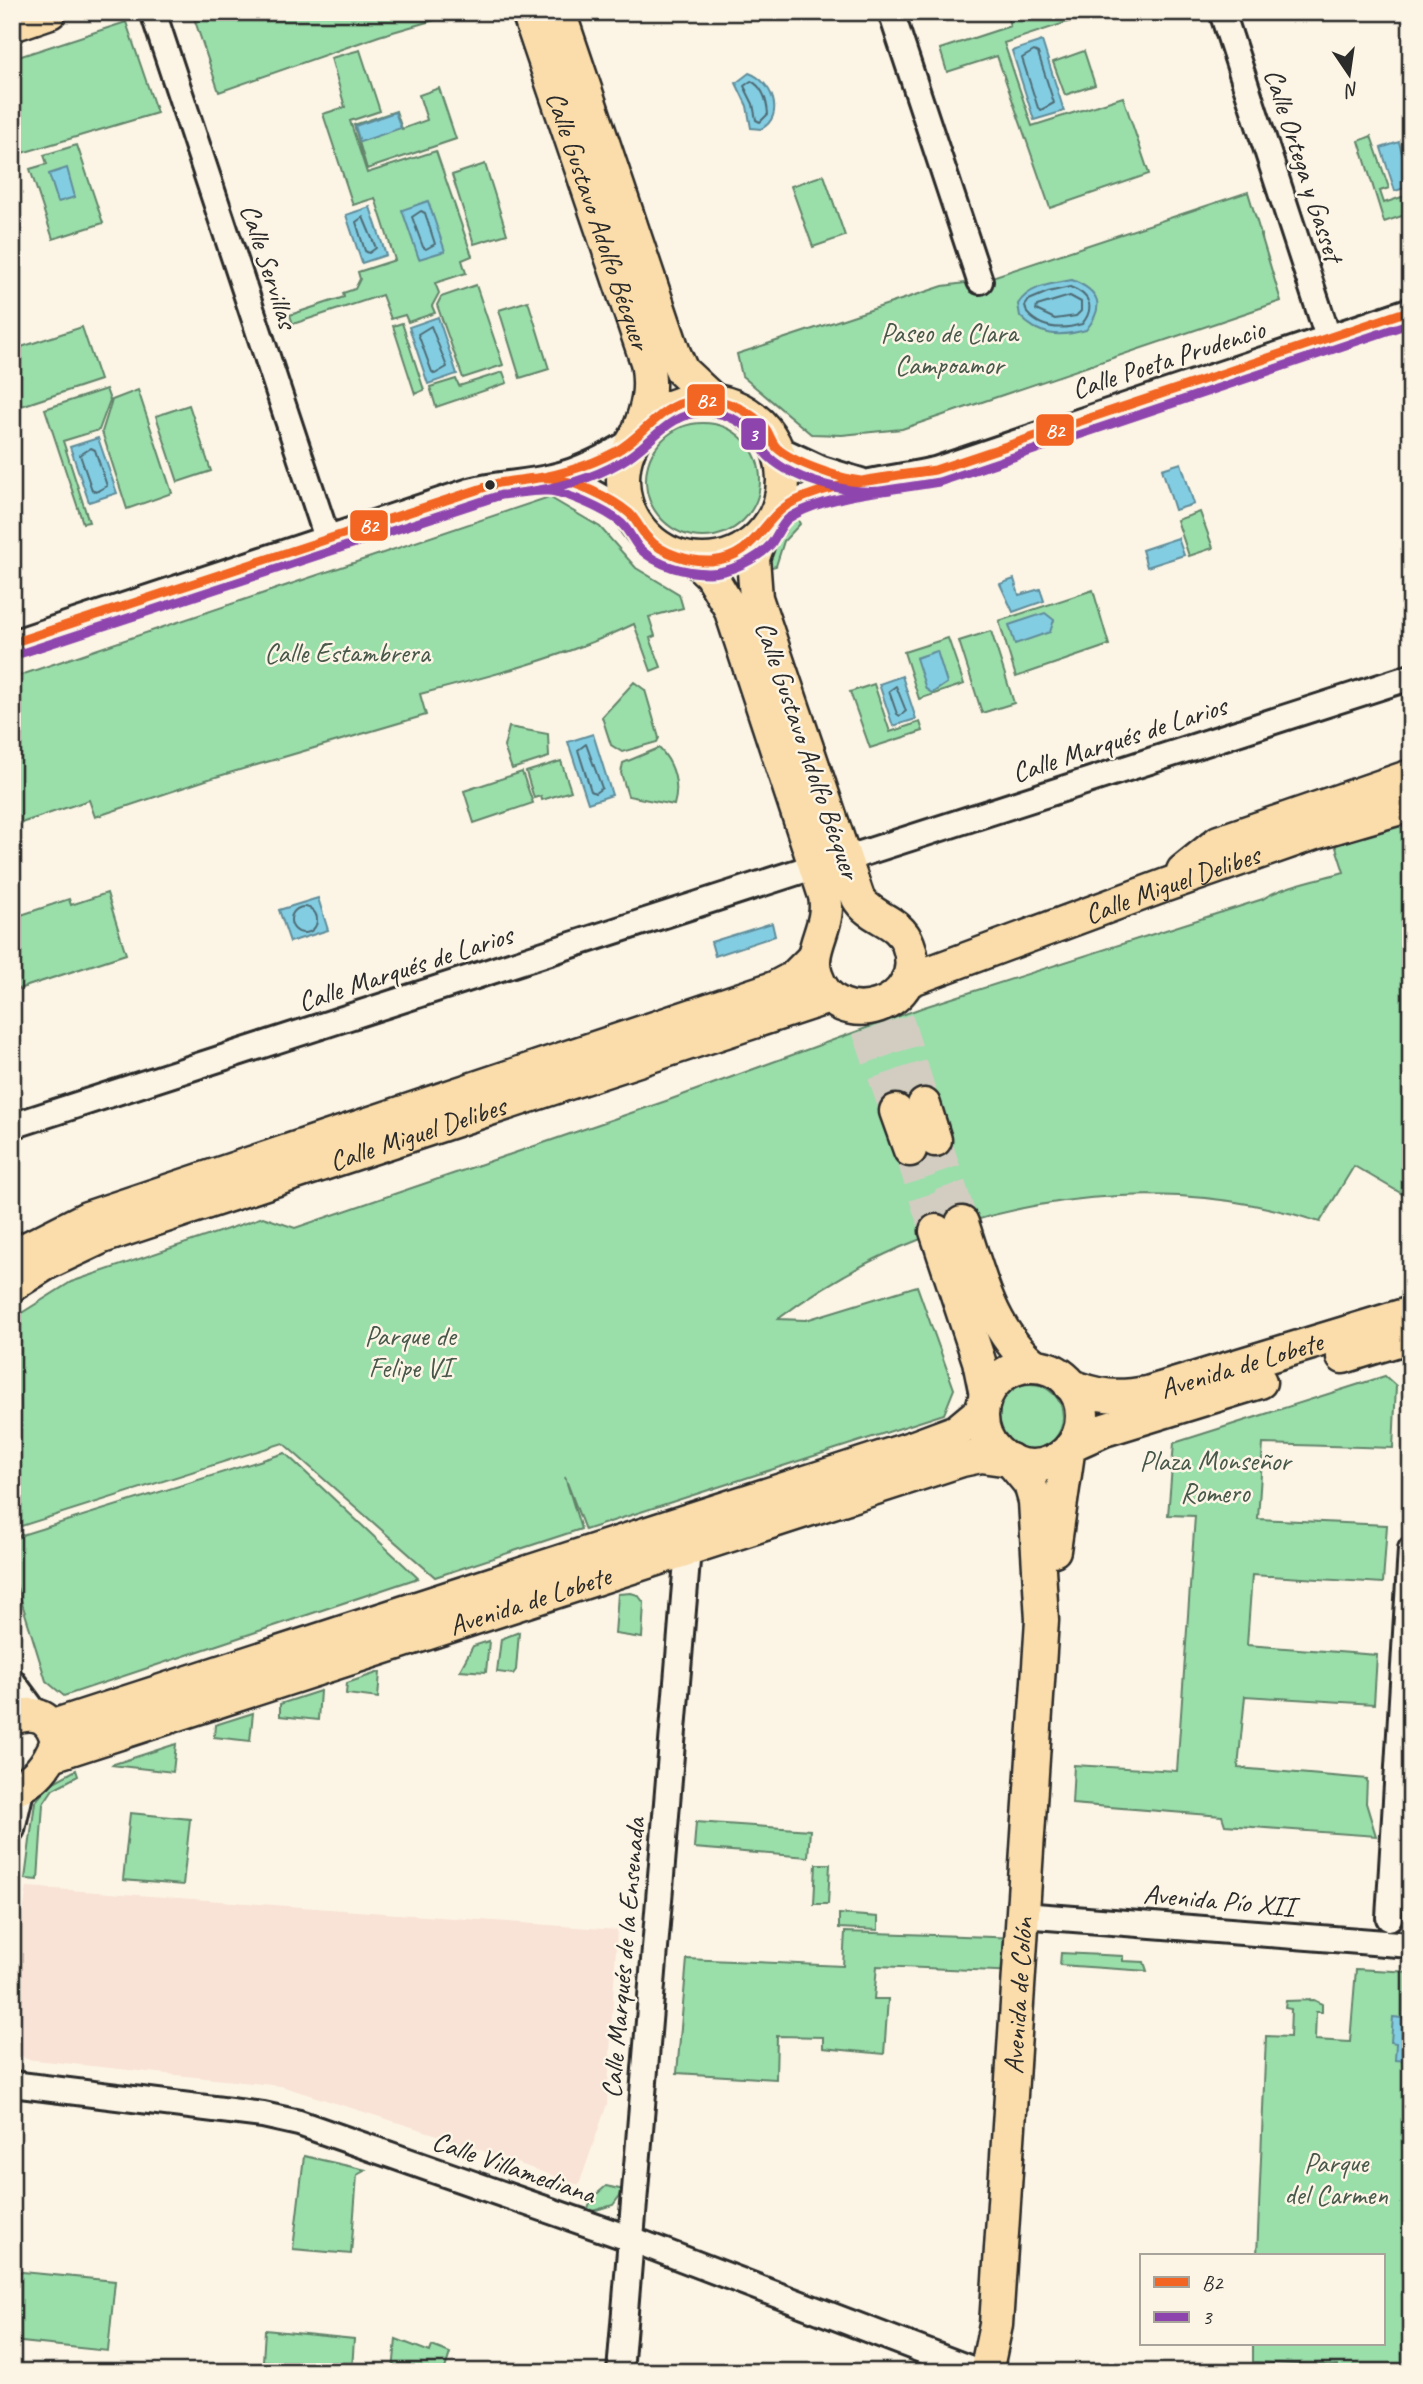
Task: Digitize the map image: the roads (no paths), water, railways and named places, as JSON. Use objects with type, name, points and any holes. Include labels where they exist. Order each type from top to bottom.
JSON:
[{"type":"main road","points":[[12,25],[50,12]]},
{"type":"main road","name":"Calle Gustavo Adolfo Bécquer","points":[[528,12],[647,362],[651,384],[648,406],[635,437]]},
{"type":"main road","name":"Calle Gustavo Adolfo Bécquer","points":[[559,12],[674,353],[682,371],[713,400]]},
{"type":"main road","points":[[713,400],[733,406],[751,416],[766,430],[777,448],[784,479],[770,523],[724,558],[695,560],[679,557],[649,540],[629,513],[623,477],[635,437],[653,417],[671,406],[713,400]]},
{"type":"main road","name":"Calle Gustavo Adolfo Bécquer","points":[[770,523],[753,558],[757,598],[830,862],[828,917],[817,947],[815,972],[834,1000]]},
{"type":"main road","name":"Calle Gustavo Adolfo Bécquer","points":[[695,560],[721,589],[730,608],[830,862],[858,898],[902,932],[908,942],[914,975]]},
{"type":"main road","name":"Calle Miguel Delibes","points":[[1166,885],[1219,842],[1411,776]]},
{"type":"main road","name":"Calle Miguel Delibes","points":[[914,975],[1315,833],[1411,805]]},
{"type":"main road","name":"Calle Gustavo Adolfo Bécquer","points":[[817,947],[837,920],[848,915],[878,916]]},
{"type":"main road","name":"Calle Miguel Delibes","points":[[12,1256],[87,1218],[774,988],[793,978],[817,947]]},
{"type":"main road","points":[[834,1000],[850,1008],[874,1009],[895,998],[914,975]]},
{"type":"main road","points":[[834,1000],[856,1014],[882,1024],[914,975]]},
{"type":"main road","name":"Calle Miguel Delibes","points":[[12,1284],[47,1263],[102,1237],[834,1000]]},
{"type":"main road","points":[[910,1108],[923,1145]]},
{"type":"main road","points":[[984,1403],[993,1383],[1007,1371],[1023,1365],[1034,1365],[1053,1370],[1070,1385],[1082,1414],[1071,1448],[1051,1463],[1033,1466],[1010,1460],[990,1443],[985,1434],[984,1403],[949,1227],[1010,1344],[1034,1365]]},
{"type":"main road","name":"Avenida de Lobete","points":[[1070,1385],[1092,1395],[1116,1398],[1147,1393],[1411,1313]]},
{"type":"main road","name":"Avenida de Lobete","points":[[1071,1448],[1104,1430],[1404,1344]]},
{"type":"main road","name":"Avenida de Lobete","points":[[39,1728],[914,1447],[957,1431],[984,1403]]},
{"type":"main road","name":"Avenida de Colón","points":[[1042,1620],[1053,1569],[1071,1448]]},
{"type":"main road","name":"Avenida de Lobete","points":[[39,1728],[688,1549],[962,1460],[981,1456],[1010,1460]]},
{"type":"main road","name":"Avenida de Colón","points":[[986,2372],[996,2325],[1042,1620],[1035,1501],[1030,1484],[1010,1460]]},
{"type":"main road","points":[[17,1787],[43,1769],[39,1728]]},
{"type":"street","name":"Calle Servillas","points":[[153,12],[327,538]]},
{"type":"street","points":[[891,12],[980,281]]},
{"type":"street","name":"Calle Ortega y Gasset","points":[[1222,12],[1328,337]]},
{"type":"street","name":"Calle Poeta Prudencio","points":[[770,523],[818,492],[862,481],[935,470],[1411,310]]},
{"type":"street","points":[[12,643],[498,483],[551,478],[593,464],[635,437]]},
{"type":"street","name":"Calle Poeta Prudencio","points":[[777,448],[822,469],[862,481]]},
{"type":"street","points":[[551,478],[590,491],[629,513]]},
{"type":"street","name":"Calle Marqués de Larios","points":[[12,1126],[1411,677]]},
{"type":"street","name":"Calle Marqués de la Ensenada","points":[[620,2372],[688,1549]]},
{"type":"street","points":[[1389,1918],[1411,1549]]},
{"type":"street","points":[[12,1681],[39,1728]]},
{"type":"street","points":[[12,1829],[17,1787]]},
{"type":"street","points":[[1405,1944],[1411,1810]]},
{"type":"street","name":"Avenida Pío XII","points":[[1022,1915],[1405,1944]]},
{"type":"street","name":"Calle Villamediana","points":[[12,2084],[263,2115],[299,2123],[631,2239],[979,2372]]},
{"type":"water","points":[[1042,41],[1064,111],[1034,120],[1012,51]]},
{"type":"water","points":[[749,73],[764,83],[773,99],[773,116],[761,129],[751,128],[747,106],[736,83]]},
{"type":"water","points":[[395,112],[401,128],[360,142],[355,126]]},
{"type":"water","points":[[1399,142],[1411,186],[1395,191],[1381,148]]},
{"type":"water","points":[[67,168],[75,197],[58,202],[49,174]]},
{"type":"water","points":[[428,201],[445,251],[419,259],[402,210]]},
{"type":"water","points":[[370,207],[386,255],[362,263],[346,215]]},
{"type":"water","points":[[1072,280],[1088,289],[1097,300],[1096,313],[1086,330],[1050,334],[1035,328],[1020,316],[1018,304],[1028,293]]},
{"type":"water","points":[[438,317],[457,374],[428,384],[409,327]]},
{"type":"water","points":[[98,438],[117,493],[89,502],[70,447]]},
{"type":"water","points":[[1181,463],[1194,504],[1175,510],[1162,469]]},
{"type":"water","points":[[1178,538],[1184,555],[1147,567],[1142,550]]},
{"type":"water","points":[[1014,579],[1019,595],[1040,589],[1044,601],[1013,612],[1000,584]]},
{"type":"water","points":[[1045,613],[1054,620],[1050,632],[1015,644],[1009,625]]},
{"type":"water","points":[[937,651],[947,683],[932,693],[926,689],[916,658]]},
{"type":"water","points":[[902,676],[916,719],[893,726],[879,684]]},
{"type":"water","points":[[593,734],[612,795],[588,803],[568,742]]},
{"type":"water","points":[[318,898],[328,930],[290,942],[279,910]]},
{"type":"water","points":[[772,923],[775,936],[715,956],[711,942]]},
{"type":"water","points":[[1393,2017],[1411,2019],[1411,2061],[1395,2060],[1396,2043],[1391,2042]]},
{"type":"tunnel","points":[[897,1019],[924,1105]]},
{"type":"tunnel","points":[[868,1029],[896,1111]]},
{"type":"tunnel","points":[[935,1140],[962,1223]]},
{"type":"tunnel","points":[[910,1150],[936,1231]]},
{"type":"park label","name":"Paseo de Clara Campoamor","points":[[949,348]]},
{"type":"park label","name":"Calle Estambrera","points":[[347,652]]},
{"type":"park label","name":"Parque de Felipe VI","points":[[410,1351]]},
{"type":"park label","name":"Plaza Monseñor Romero","points":[[1215,1476]]},
{"type":"park label","name":"Parque del Carmen","points":[[1336,2178]]}]
